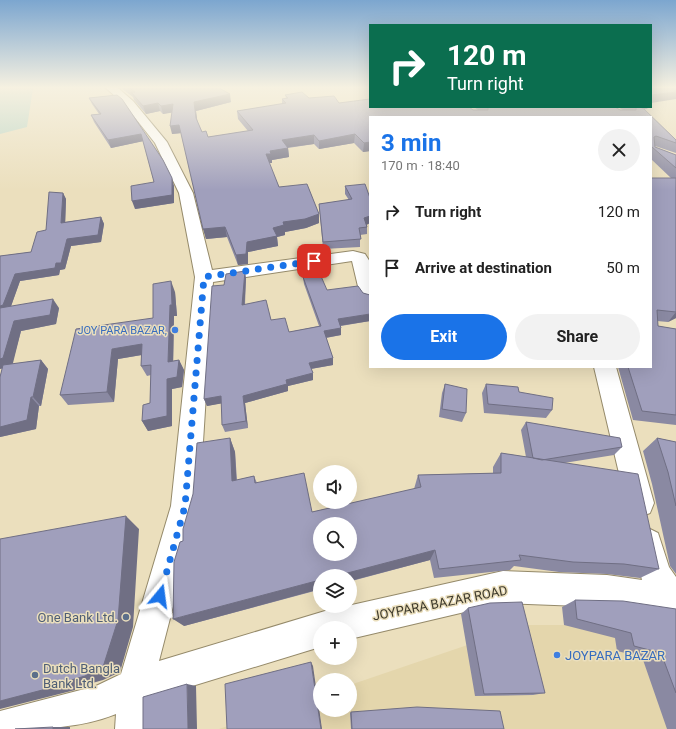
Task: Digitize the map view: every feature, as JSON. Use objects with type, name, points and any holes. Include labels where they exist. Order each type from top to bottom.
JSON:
[{"type":"street","points":[[134,729],[135,686],[185,506],[204,277],[186,193],[161,142],[144,122]]},
{"type":"street","points":[[204,277],[353,256],[359,258],[361,261],[369,291]]},
{"type":"street","points":[[605,368],[637,484],[655,574],[676,602]]},
{"type":"street","name":"JOYPARA BAZAR ROAD","points":[[356,621],[503,587],[607,591],[676,602]]},
{"type":"street","points":[[2,729],[100,703],[135,686],[313,632]]},
{"type":"shaded area","name":"JOYPARA BAZAR","points":[[526,625],[676,625],[676,729],[219,729],[313,697],[313,717],[357,717],[357,683]]},
{"type":"green space","points":[[0,122],[28,122],[27,127],[0,134]]},
{"type":"building","points":[[96,122],[137,122],[163,160],[172,178],[172,195],[132,201],[131,186],[154,182],[141,134],[108,140]]},
{"type":"building","points":[[171,122],[198,122],[202,132],[206,131],[208,137],[253,130],[246,122],[369,122],[369,142],[364,143],[355,134],[319,141],[314,135],[282,140],[288,148],[270,151],[271,154],[266,154],[279,187],[307,184],[319,214],[305,219],[283,222],[284,225],[273,228],[277,236],[247,242],[246,254],[236,255],[225,227],[203,229],[179,125],[170,126]]},
{"type":"building","points":[[652,122],[657,122],[676,140],[676,143],[656,136],[654,137],[655,147],[676,155],[676,168],[652,147]]},
{"type":"building","points":[[652,178],[676,178],[676,312],[657,310],[658,326],[676,329],[676,415],[642,411],[628,368],[652,368]]},
{"type":"building","points":[[365,184],[369,195],[369,216],[364,218],[367,227],[359,228],[361,239],[323,242],[319,204],[352,199],[345,186]]},
{"type":"building","points":[[49,192],[63,193],[61,223],[101,217],[98,235],[67,239],[61,263],[56,263],[55,268],[15,274],[3,305],[0,306],[0,256],[31,252],[37,232],[46,230]]},
{"type":"building","points":[[245,271],[242,305],[266,300],[271,320],[285,318],[289,332],[321,326],[303,277],[320,274],[327,290],[358,286],[363,293],[369,295],[369,314],[338,319],[341,328],[324,331],[333,358],[309,363],[313,373],[286,380],[287,384],[243,396],[246,421],[222,425],[221,396],[204,399],[212,286],[224,285],[226,274]]},
{"type":"building","points":[[171,281],[172,305],[170,305],[168,362],[179,360],[177,377],[167,379],[167,416],[142,421],[143,405],[150,403],[151,365],[141,366],[142,344],[112,349],[107,392],[60,395],[76,329],[153,318],[153,284]]},
{"type":"building","points":[[53,299],[50,315],[14,321],[3,358],[0,359],[0,308]]},
{"type":"building","points":[[41,360],[33,397],[31,397],[27,420],[0,427],[0,377],[3,365]]},
{"type":"building","points":[[445,384],[467,389],[466,413],[442,409]]},
{"type":"building","points":[[486,384],[518,387],[519,392],[553,398],[552,410],[488,404]]},
{"type":"building","points":[[526,422],[620,438],[622,447],[542,460],[533,458]]},
{"type":"building","points":[[230,438],[232,481],[254,476],[255,483],[304,473],[312,512],[325,509],[357,509],[357,502],[421,487],[418,475],[501,473],[501,453],[638,474],[659,569],[624,564],[573,562],[519,555],[521,560],[439,569],[435,550],[357,570],[357,569],[313,569],[313,582],[173,619],[174,562],[180,542],[183,541],[183,529],[193,494],[197,443]]},
{"type":"building","points":[[657,438],[676,442],[676,506],[668,472]]},
{"type":"building","points":[[126,516],[118,620],[103,667],[85,676],[54,685],[54,687],[0,701],[0,539]]},
{"type":"building","points":[[575,600],[623,601],[676,609],[676,693],[661,653],[634,646],[631,633],[577,619]]},
{"type":"building","points":[[522,602],[545,693],[484,694],[468,608],[490,603]]},
{"type":"building","points":[[311,662],[313,675],[313,717],[319,717],[321,729],[227,729],[225,684]]},
{"type":"building","points":[[187,684],[188,729],[143,729],[143,697]]},
{"type":"building","points":[[417,707],[500,711],[504,729],[352,729],[351,717],[357,717],[357,712]]},
{"type":"building","points":[[53,727],[53,729],[15,729]]},
{"type":"place","name":"JOY PARA BAZAR,","points":[[175,330]]},
{"type":"place","name":"One Bank Ltd.","points":[[126,617]]},
{"type":"place","name":"JOYPARA BAZAR","points":[[557,655]]},
{"type":"place","name":"Dutch Bangla Bank Ltd.","points":[[35,675]]},
{"type":"route","points":[[160,596],[185,506],[204,277],[314,261]]}]
